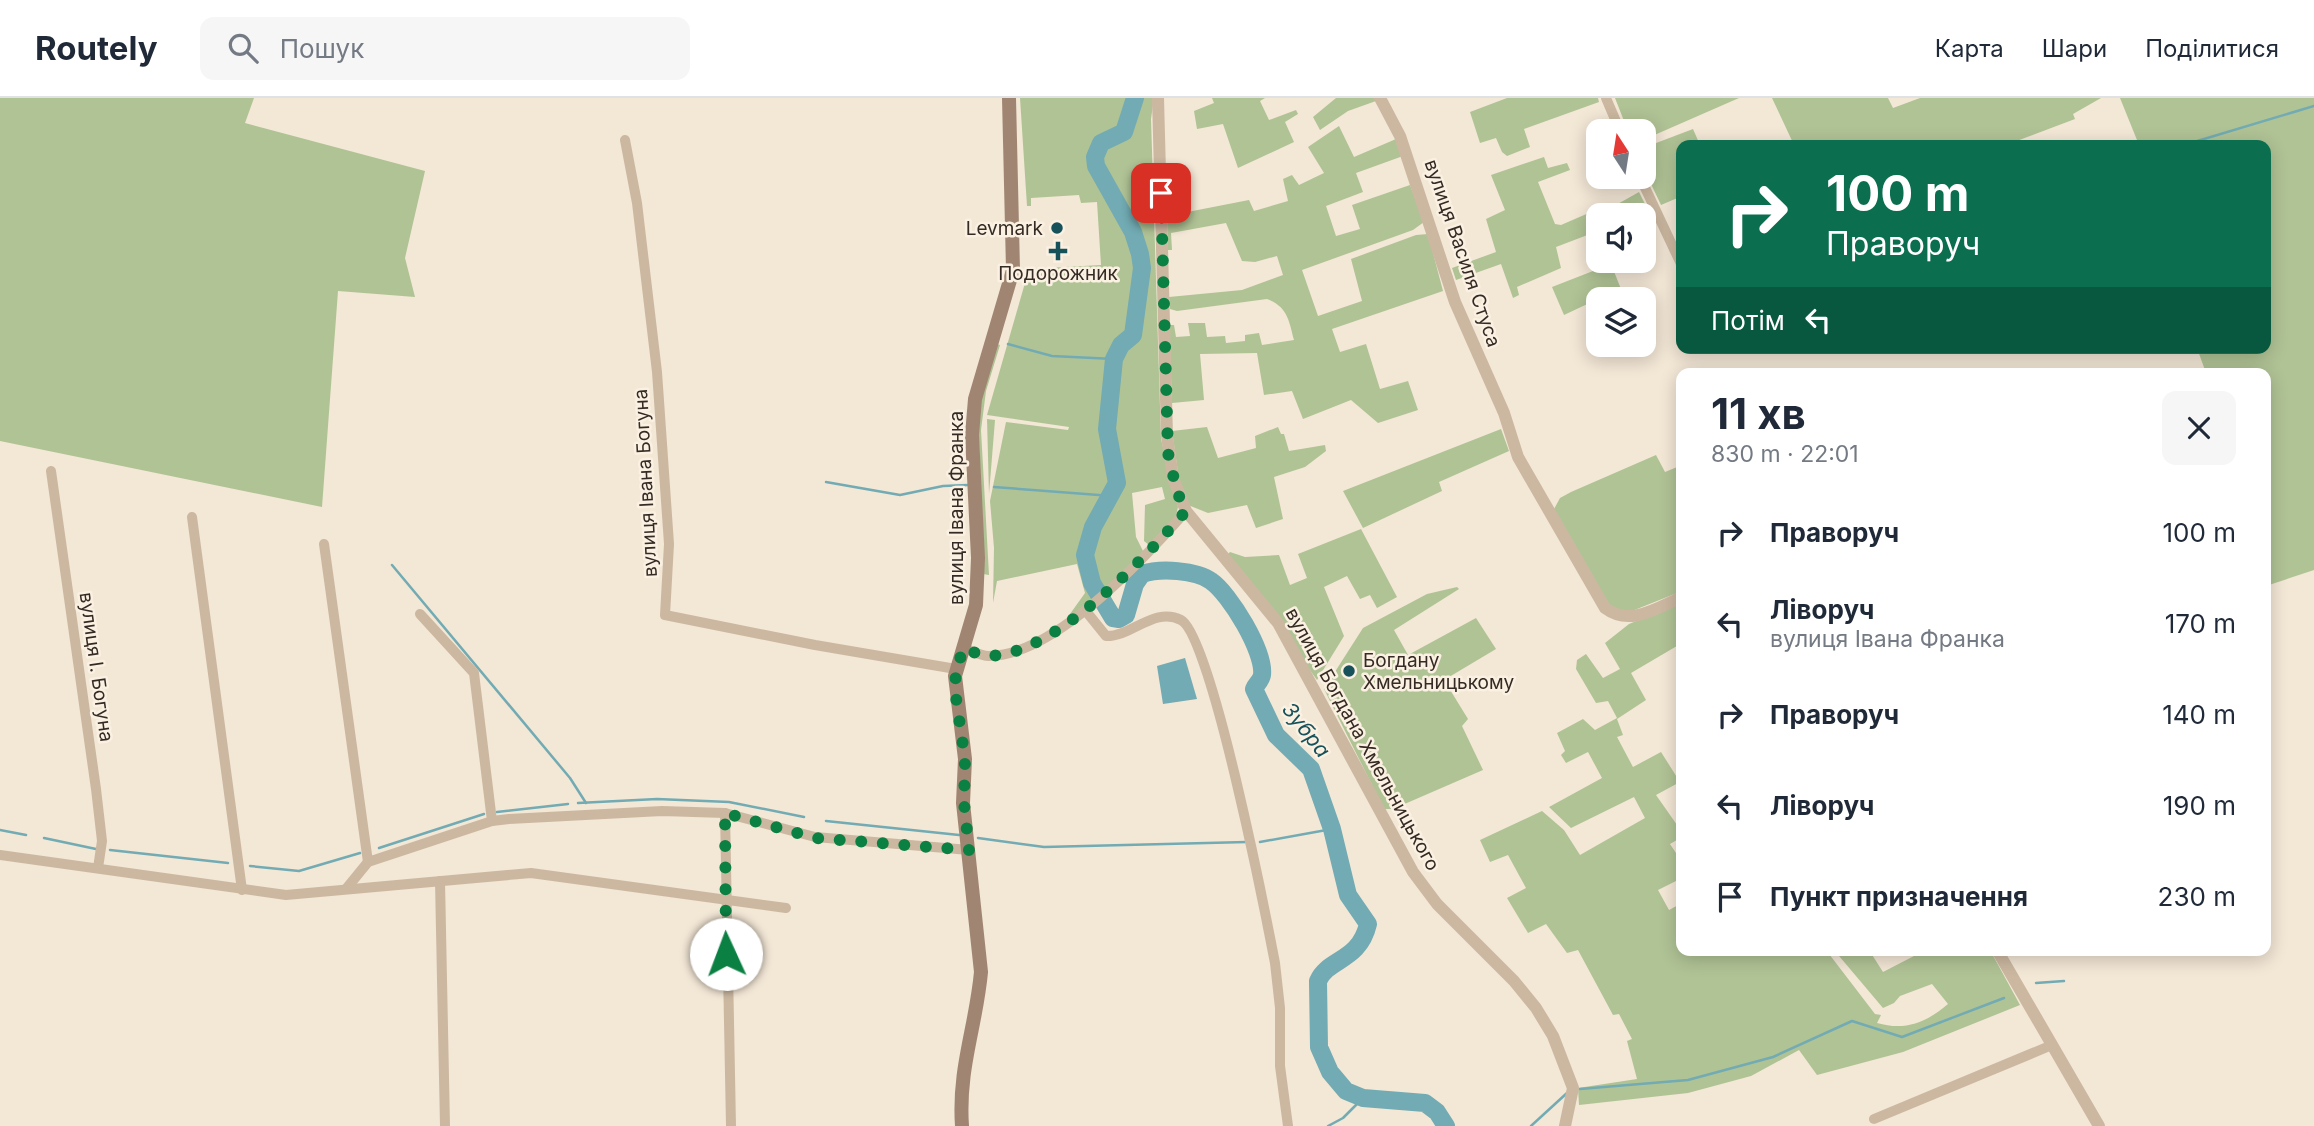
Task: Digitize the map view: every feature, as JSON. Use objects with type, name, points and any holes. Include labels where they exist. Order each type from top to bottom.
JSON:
[{"type":"main road","name":"вулиця Івана Франка","points":[[962,1126],[961,1072],[979,997],[981,972],[964,803],[965,759],[955,691],[956,669],[975,615],[978,578],[972,435],[974,407],[980,375],[1013,270],[1009,98]]},
{"type":"street","name":"вулиця Богдана Хмельницького","points":[[1158,98],[1168,453],[1177,492],[1186,511],[1278,623],[1413,872],[1437,904],[1483,948],[1536,1008],[1553,1036],[1573,1088],[1565,1126]]},
{"type":"street","name":"вулиця Василя Стуса","points":[[1380,98],[1408,156],[1455,302],[1504,413],[1518,457],[1605,608],[1615,616],[1637,616],[1676,600]]},
{"type":"street","points":[[1606,98],[1615,119]]},
{"type":"street","name":"вулиця Івана Богуна","points":[[625,140],[637,203],[657,372],[668,544],[665,615],[815,645],[956,669]]},
{"type":"street","points":[[1646,189],[1676,253]]},
{"type":"street","name":"вулиця І. Богуна","points":[[51,471],[99,815],[102,853],[98,868]]},
{"type":"street","points":[[964,648],[987,657],[1020,652],[1109,592],[1149,554],[1186,511]]},
{"type":"street","points":[[192,517],[242,890]]},
{"type":"street","points":[[324,544],[368,862]]},
{"type":"street","points":[[1090,607],[1106,636],[1121,635],[1163,617],[1173,617],[1188,624],[1214,693],[1249,838],[1275,963],[1280,1008],[1280,1066],[1288,1126]]},
{"type":"street","points":[[420,614],[474,673],[492,821]]},
{"type":"street","points":[[346,889],[368,862],[492,821],[663,811],[725,813],[815,838],[969,850]]},
{"type":"street","points":[[725,813],[724,902],[731,1126]]},
{"type":"street","points":[[0,855],[286,895],[531,873],[724,902],[786,908]]},
{"type":"street","points":[[440,881],[445,1126]]},
{"type":"street","points":[[2000,956],[2099,1126]]},
{"type":"street","points":[[1874,1119],[2052,1045]]},
{"type":"green space","points":[[0,98],[254,98],[245,123],[425,171],[405,258],[415,297],[338,291],[322,507],[0,441]]},
{"type":"green space","points":[[1020,98],[1154,98],[1151,119],[1161,439],[1178,507],[1176,516],[1149,545],[1144,541],[1145,505],[1165,499],[1162,487],[1132,493],[1136,537],[1144,553],[1075,615],[1070,614],[1085,593],[1077,564],[997,581],[993,603],[994,548],[990,501],[1006,422],[1068,430],[1069,427],[987,415],[1029,269],[1101,265],[1097,202],[1081,203],[1079,195],[1031,198],[1031,206],[1027,206]]},
{"type":"green space","points":[[1212,98],[1265,98],[1260,101],[1269,120],[1296,110],[1298,114],[1285,122],[1294,142],[1238,168],[1223,124],[1197,129],[1194,111],[1214,103]]},
{"type":"green space","points":[[1336,98],[1374,98],[1376,101],[1348,111],[1320,130],[1313,117]]},
{"type":"green space","points":[[1507,98],[1598,98],[1599,102],[1524,129],[1530,147],[1507,156],[1502,152],[1496,138],[1480,143],[1470,112]]},
{"type":"green space","points":[[1615,98],[1739,98],[1656,134],[1656,119],[1623,119]]},
{"type":"green space","points":[[1772,98],[1888,98],[1893,108],[1920,98],[2101,98],[2073,114],[2075,119],[2019,140],[1792,140]]},
{"type":"green space","points":[[2120,98],[2314,98],[2314,570],[2271,584],[2271,368],[2204,368],[2199,354],[2271,354],[2271,140],[2137,140]]},
{"type":"green space","points":[[1339,126],[1354,157],[1396,139],[1403,156],[1356,173],[1363,192],[1326,206],[1336,236],[1360,229],[1352,205],[1410,185],[1424,222],[1413,230],[1302,270],[1318,316],[1362,301],[1351,259],[1416,235],[1428,234],[1443,291],[1332,329],[1340,352],[1366,344],[1380,389],[1408,381],[1418,410],[1378,423],[1351,400],[1303,419],[1292,391],[1264,395],[1257,353],[1200,354],[1204,400],[1172,403],[1169,325],[1174,325],[1176,337],[1190,336],[1188,323],[1205,323],[1207,337],[1225,336],[1226,343],[1245,341],[1245,335],[1259,333],[1262,345],[1294,340],[1283,310],[1267,299],[1177,311],[1170,309],[1169,297],[1242,290],[1283,275],[1277,256],[1255,262],[1242,261],[1226,223],[1171,233],[1172,250],[1168,250],[1167,216],[1249,200],[1254,211],[1288,201],[1283,179],[1292,175],[1299,185],[1324,173],[1308,147]]},
{"type":"green space","points":[[1693,129],[1698,140],[1676,140],[1676,199],[1661,205],[1653,189],[1656,189],[1656,143]]},
{"type":"green space","points":[[1544,157],[1548,168],[1567,163],[1570,170],[1538,182],[1555,224],[1561,225],[1586,214],[1586,236],[1556,247],[1561,268],[1517,287],[1519,295],[1513,298],[1501,264],[1456,280],[1452,268],[1496,252],[1486,219],[1505,210],[1491,175]]},
{"type":"green space","points":[[1639,192],[1644,203],[1619,203]]},
{"type":"green space","points":[[1588,273],[1615,273],[1620,287],[1586,287],[1586,305],[1564,315],[1552,287]]},
{"type":"green space","points":[[993,343],[1000,345],[986,391],[981,430],[989,575],[983,574],[978,409]]},
{"type":"green space","points":[[987,419],[995,420],[989,494]]},
{"type":"green space","points":[[1207,427],[1218,458],[1256,448],[1255,436],[1278,427],[1281,434],[1284,434],[1289,451],[1325,445],[1326,451],[1305,467],[1274,477],[1283,519],[1256,528],[1247,505],[1208,513],[1188,505],[1180,486],[1172,431]]},
{"type":"green space","points":[[1501,429],[1509,451],[1439,482],[1442,491],[1363,528],[1343,491]]},
{"type":"green space","points":[[1656,455],[1665,472],[1676,467],[1676,593],[1627,613],[1609,605],[1553,511],[1560,498]]},
{"type":"green space","points":[[1361,529],[1397,597],[1377,608],[1370,595],[1360,599],[1347,576],[1324,587],[1344,636],[1317,680],[1227,555],[1230,552],[1245,557],[1279,555],[1290,585],[1307,578],[1298,554]]},
{"type":"green space","points":[[1457,587],[1459,589],[1394,630],[1408,655],[1476,618],[1496,649],[1444,680],[1468,719],[1462,726],[1483,770],[1393,809],[1384,809],[1324,689],[1363,628],[1427,594]]},
{"type":"green space","points":[[1676,605],[1676,647],[1631,673],[1646,700],[1617,719],[1623,735],[1617,737],[1633,767],[1661,752],[1676,776],[1676,784],[1656,795],[1676,823],[1676,840],[1670,844],[1676,853],[1676,881],[1658,890],[1669,910],[1676,906],[1676,956],[1831,956],[1875,1014],[1881,1015],[1877,1023],[1906,1026],[1932,1016],[1948,1004],[1932,984],[1900,996],[1894,1003],[1883,1008],[1839,956],[1873,956],[1883,972],[1914,956],[1993,956],[2020,1005],[1903,1052],[1817,1075],[1799,1050],[1751,1076],[1688,1093],[1579,1105],[1578,1088],[1637,1079],[1627,1041],[1632,1039],[1619,1014],[1613,1015],[1578,950],[1567,953],[1546,924],[1528,933],[1507,898],[1526,888],[1508,855],[1490,862],[1480,840],[1542,811],[1564,830],[1580,855],[1645,818],[1634,797],[1571,828],[1549,807],[1602,778],[1588,752],[1566,763],[1561,755],[1565,751],[1557,733],[1583,719],[1595,730],[1617,718],[1608,701],[1596,703],[1576,669],[1577,660],[1586,654],[1603,678],[1620,669],[1605,643],[1629,624]]},
{"type":"water","points":[[1185,658],[1197,699],[1163,704],[1157,666]]},
{"type":"waterway","name":"Зубра","points":[[1135,98],[1124,132],[1101,143],[1095,157],[1096,166],[1133,232],[1142,268],[1133,335],[1121,345],[1114,359],[1107,429],[1117,483],[1093,527],[1085,555],[1092,583],[1113,618],[1119,619],[1126,615],[1135,584],[1142,574],[1158,571],[1187,572],[1204,577],[1219,588],[1236,610],[1258,652],[1261,665],[1262,675],[1254,689],[1276,735],[1311,769],[1332,829],[1348,895],[1368,924],[1358,946],[1329,968],[1318,981],[1319,1047],[1330,1072],[1346,1091],[1363,1098],[1425,1103],[1437,1112],[1446,1126]]},
{"type":"waterway","points":[[2201,140],[2314,106]]},
{"type":"waterway","points":[[1008,344],[1052,356],[1114,359]]},
{"type":"waterway","points":[[826,482],[900,495],[943,486],[968,485]]},
{"type":"waterway","points":[[994,487],[1112,496]]},
{"type":"waterway","points":[[392,565],[570,778],[586,803]]},
{"type":"waterway","points":[[578,803],[657,799],[729,802],[804,817]]},
{"type":"waterway","points":[[497,812],[568,804]]},
{"type":"waterway","points":[[379,848],[484,814]]},
{"type":"waterway","points":[[826,821],[959,835]]},
{"type":"waterway","points":[[1260,842],[1332,829]]},
{"type":"waterway","points":[[0,830],[26,835]]},
{"type":"waterway","points":[[44,838],[96,849]]},
{"type":"waterway","points":[[978,838],[1044,847],[1247,842]]},
{"type":"waterway","points":[[110,850],[228,863]]},
{"type":"waterway","points":[[250,866],[299,871],[360,853]]},
{"type":"waterway","points":[[2036,983],[2064,981]]},
{"type":"waterway","points":[[1580,1089],[1688,1080],[1773,1057],[1852,1021],[1902,1037],[2004,998]]},
{"type":"waterway","points":[[1531,1126],[1567,1093]]},
{"type":"waterway","points":[[1328,1126],[1343,1118],[1363,1098]]},
{"type":"place","name":"Levmark","points":[[1057,228]]},
{"type":"place","name":"Подорожник","points":[[1058,251]]},
{"type":"place","name":"Богдану Хмельницькому","points":[[1349,671]]},
{"type":"route","points":[[726,954],[725,813],[744,821],[815,838],[969,850],[964,803],[965,759],[955,691],[956,669],[964,648],[987,657],[1020,652],[1109,592],[1149,554],[1186,511],[1177,492],[1168,453],[1161,193]]}]
